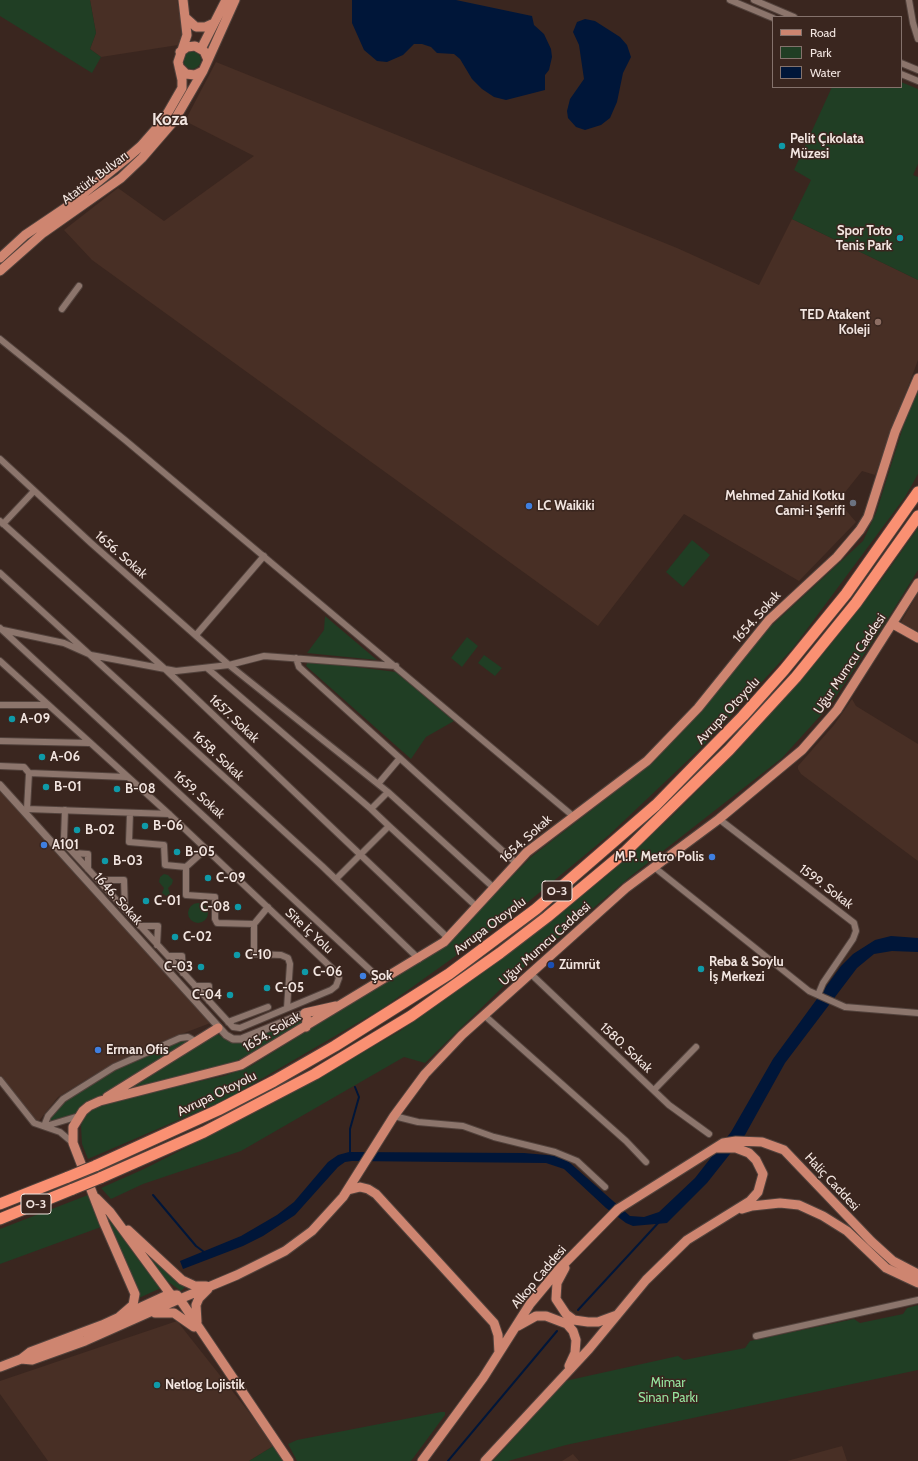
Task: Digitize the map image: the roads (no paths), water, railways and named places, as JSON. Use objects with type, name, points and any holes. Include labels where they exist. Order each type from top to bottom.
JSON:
[{"type":"highway","name":"Avrupa Otoyolu","points":[[0,1204],[95,1166],[218,1110],[274,1081],[342,1042],[449,974],[541,904],[656,805],[743,716],[784,670],[846,594],[918,492]]},
{"type":"highway","name":"Avrupa Otoyolu","points":[[0,1219],[100,1178],[204,1132],[321,1070],[417,1011],[500,953],[547,917],[626,851],[734,745],[796,677],[856,603],[918,516]]},
{"type":"main road","points":[[183,0],[191,38],[206,54],[208,60]]},
{"type":"main road","points":[[200,48],[226,0]]},
{"type":"main road","name":"Atatürk Bulvarı","points":[[0,272],[27,246],[121,178],[168,130],[203,71],[235,0]]},
{"type":"main road","points":[[186,18],[196,27],[204,27],[214,23]]},
{"type":"main road","name":"Atatürk Bulvarı","points":[[0,258],[21,239],[68,206],[141,146],[168,113],[182,88],[178,57],[187,34],[186,18]]},
{"type":"main road","points":[[180,52],[187,47],[200,48]]},
{"type":"main road","points":[[178,66],[182,72],[190,75],[199,74],[203,71]]},
{"type":"main road","points":[[114,169],[121,178]]},
{"type":"main road","points":[[21,239],[27,246]]},
{"type":"main road","name":"1654. Sokak","points":[[79,1116],[89,1106],[100,1101],[235,1067],[306,1027],[381,980],[419,959],[448,938],[516,863],[573,816],[647,761],[698,708],[769,620],[837,557],[860,530],[868,517],[895,432],[917,382]]},
{"type":"main road","name":"Uğur Mumcu Caddesi","points":[[175,1298],[210,1287],[256,1266],[298,1242],[328,1215],[348,1190],[394,1116],[425,1074],[462,1035],[626,888],[719,819],[802,750],[837,710],[918,584]]},
{"type":"main road","points":[[893,624],[918,638]]},
{"type":"main road","points":[[306,1027],[307,1022],[305,1013],[341,1005]]},
{"type":"main road","points":[[100,1101],[218,1028]]},
{"type":"main road","points":[[79,1116],[73,1129],[73,1143],[92,1193],[135,1294],[133,1305],[118,1318]]},
{"type":"main road","name":"Haliç Caddesi","points":[[715,1148],[723,1143],[745,1141],[762,1142],[784,1150],[876,1246],[893,1261],[918,1274]]},
{"type":"main road","points":[[485,1461],[564,1376],[646,1280],[687,1240],[750,1201],[758,1192],[763,1174],[761,1168],[749,1153],[736,1148],[715,1148]]},
{"type":"main road","name":"Alkop Caddesi","points":[[422,1461],[483,1378],[530,1304],[568,1259],[618,1209],[715,1148]]},
{"type":"main road","points":[[348,1190],[360,1187],[368,1189],[376,1194],[494,1323],[498,1335],[499,1353]]},
{"type":"main road","points":[[92,1193],[182,1280],[195,1286],[210,1287]]},
{"type":"main road","name":"Haliç Caddesi","points":[[731,1213],[752,1206],[780,1203],[799,1205],[823,1216],[847,1231],[886,1268],[918,1283]]},
{"type":"main road","points":[[110,1212],[197,1328],[290,1461]]},
{"type":"main road","points":[[568,1259],[557,1284],[556,1299],[560,1307],[574,1320],[588,1322],[598,1322],[617,1315]]},
{"type":"main road","points":[[197,1328],[197,1302],[210,1287]]},
{"type":"main road","points":[[0,1367],[21,1359],[30,1352],[175,1298]]},
{"type":"main road","points":[[21,1359],[32,1360],[72,1346],[142,1316],[175,1298]]},
{"type":"main road","points":[[142,1316],[161,1312],[172,1312],[197,1328]]},
{"type":"main road","points":[[514,1329],[526,1320],[536,1316],[546,1316],[567,1324],[573,1331],[576,1340],[575,1353],[564,1376]]},
{"type":"street","points":[[730,0],[772,18]]},
{"type":"street","points":[[754,0],[792,16]]},
{"type":"street","points":[[909,0],[913,23],[918,39]]},
{"type":"street","points":[[902,63],[918,70]]},
{"type":"street","points":[[902,74],[918,81]]},
{"type":"street","points":[[62,309],[79,286]]},
{"type":"street","points":[[0,339],[264,556],[573,816]]},
{"type":"street","name":"1656. Sokak","points":[[0,459],[229,664],[388,792],[494,888]]},
{"type":"street","points":[[2,523],[34,491]]},
{"type":"street","name":"1657. Sokak","points":[[2,523],[165,669],[448,938]]},
{"type":"street","points":[[196,635],[264,556]]},
{"type":"street","name":"1658. Sokak","points":[[0,573],[336,879],[419,959]]},
{"type":"street","points":[[1,629],[64,643],[91,655],[181,671],[207,668],[264,656],[396,666]]},
{"type":"street","name":"1659. Sokak","points":[[1,629],[381,980]]},
{"type":"street","points":[[296,658],[299,667],[516,863]]},
{"type":"street","name":"Site İç Yolu","points":[[0,661],[126,777],[169,814],[338,973],[339,980],[335,988],[238,1028],[233,1027],[228,1022]]},
{"type":"street","points":[[207,668],[371,810],[477,907]]},
{"type":"street","points":[[1,705],[48,705]]},
{"type":"street","points":[[0,742],[89,743]]},
{"type":"street","points":[[378,784],[400,758]]},
{"type":"street","points":[[0,766],[24,767],[29,773],[25,811],[65,810],[169,814]]},
{"type":"street","points":[[29,773],[126,777]]},
{"type":"street","name":"1646. Sokak","points":[[0,785],[25,811],[218,1028],[229,1037],[238,1040],[305,1013]]},
{"type":"street","points":[[371,810],[388,792]]},
{"type":"street","points":[[65,810],[65,842],[228,1022],[268,1007]]},
{"type":"street","points":[[130,813],[130,842],[163,844],[165,865],[186,867],[206,849]]},
{"type":"street","name":"1599. Sokak","points":[[719,819],[854,923],[856,930],[853,938],[830,971],[818,995]]},
{"type":"street","points":[[336,879],[389,826]]},
{"type":"street","points":[[74,853],[88,854],[88,868]]},
{"type":"street","points":[[186,867],[186,895],[215,897],[216,922],[254,924],[254,954],[283,955],[289,960],[287,1008]]},
{"type":"street","points":[[654,867],[804,988],[845,1007],[918,1013]]},
{"type":"street","points":[[99,880],[124,880],[125,909]]},
{"type":"street","name":"Site İç Yolu","points":[[254,924],[268,907]]},
{"type":"street","points":[[140,926],[158,926],[157,945]]},
{"type":"street","points":[[168,956],[182,956],[183,972]]},
{"type":"street","name":"1580. Sokak","points":[[531,974],[669,1105],[709,1134]]},
{"type":"street","points":[[194,986],[209,986],[209,1001]]},
{"type":"street","points":[[310,999],[314,1010]]},
{"type":"street","points":[[301,1003],[305,1013]]},
{"type":"street","points":[[484,1016],[626,1141],[646,1162]]},
{"type":"street","points":[[44,1126],[48,1116],[63,1099],[114,1068],[180,1038],[188,1037],[197,1042]]},
{"type":"street","points":[[654,1090],[696,1047]]},
{"type":"street","points":[[0,1080],[34,1123],[60,1132],[73,1143]]},
{"type":"street","points":[[44,1126],[79,1116]]},
{"type":"street","points":[[394,1116],[418,1122],[463,1126],[494,1137],[555,1152],[577,1161],[605,1187]]},
{"type":"street","points":[[756,1336],[918,1300]]},
{"type":"water","points":[[352,0],[456,0],[532,16],[534,25],[544,34],[551,49],[552,57],[549,70],[545,75],[545,90],[506,100],[494,97],[482,89],[472,79],[460,59],[454,54],[437,53],[431,47],[422,44],[414,44],[403,55],[387,62],[377,61],[364,50],[352,23]]},
{"type":"water","points":[[585,19],[595,21],[620,37],[627,45],[631,57],[623,73],[617,102],[610,118],[601,125],[585,130],[576,127],[568,118],[567,111],[570,99],[584,79],[579,45],[573,32],[577,22]]},
{"type":"water","points":[[891,936],[918,938],[918,952],[892,951],[874,954],[857,968],[785,1063],[745,1135],[707,1183],[667,1223],[633,1226],[626,1223],[606,1208],[564,1169],[546,1163],[352,1161],[345,1162],[338,1167],[295,1215],[263,1236],[243,1246],[183,1269],[180,1261],[241,1236],[277,1215],[294,1202],[328,1162],[338,1155],[349,1152],[524,1153],[558,1156],[569,1162],[630,1216],[644,1217],[659,1212],[695,1178],[731,1132],[773,1059],[841,966],[853,954],[875,940]]},
{"type":"waterway","points":[[350,1154],[350,1129],[359,1097],[355,1087]]},
{"type":"waterway","points":[[153,1195],[196,1246],[204,1252]]},
{"type":"waterway","points":[[578,1310],[660,1221]]},
{"type":"waterway","points":[[448,1461],[557,1331]]},
{"type":"place","name":"Pelit Çıkolata Müzesi","points":[[782,146]]},
{"type":"place","name":"Spor Toto Tenis Park","points":[[900,238]]},
{"type":"place","name":"TED Atakent Koleji","points":[[878,322]]},
{"type":"place","name":"Mehmed Zahid Kotku Cami-i Şerifi","points":[[853,503]]},
{"type":"place","name":"LC Waikiki","points":[[529,506]]},
{"type":"place","name":"A-09","points":[[12,719]]},
{"type":"place","name":"A-06","points":[[42,757]]},
{"type":"place","name":"B-01","points":[[46,787]]},
{"type":"place","name":"B-08","points":[[117,789]]},
{"type":"place","name":"B-06","points":[[145,826]]},
{"type":"place","name":"B-02","points":[[77,830]]},
{"type":"place","name":"A101","points":[[44,845]]},
{"type":"place","name":"B-05","points":[[177,852]]},
{"type":"place","name":"M.P. Metro Polis","points":[[712,857]]},
{"type":"place","name":"B-03","points":[[105,861]]},
{"type":"place","name":"C-09","points":[[208,878]]},
{"type":"place","name":"C-01","points":[[146,901]]},
{"type":"place","name":"C-08","points":[[238,907]]},
{"type":"place","name":"C-02","points":[[175,937]]},
{"type":"place","name":"C-10","points":[[237,955]]},
{"type":"place","name":"Zümrüt","points":[[551,965]]},
{"type":"place","name":"C-03","points":[[201,967]]},
{"type":"place","name":"Reba & Soylu İş Merkezi","points":[[701,969]]},
{"type":"place","name":"C-06","points":[[305,972]]},
{"type":"place","name":"Şok","points":[[363,976]]},
{"type":"place","name":"C-05","points":[[267,988]]},
{"type":"place","name":"C-04","points":[[230,995]]},
{"type":"place","name":"Erman Ofis","points":[[98,1050]]},
{"type":"place","name":"Netlog Lojistik","points":[[157,1385]]},
{"type":"district","name":"Koza","points":[[170,120]]},
{"type":"park label","name":"Mimar Sinan Parkı","points":[[668,1390]]}]
